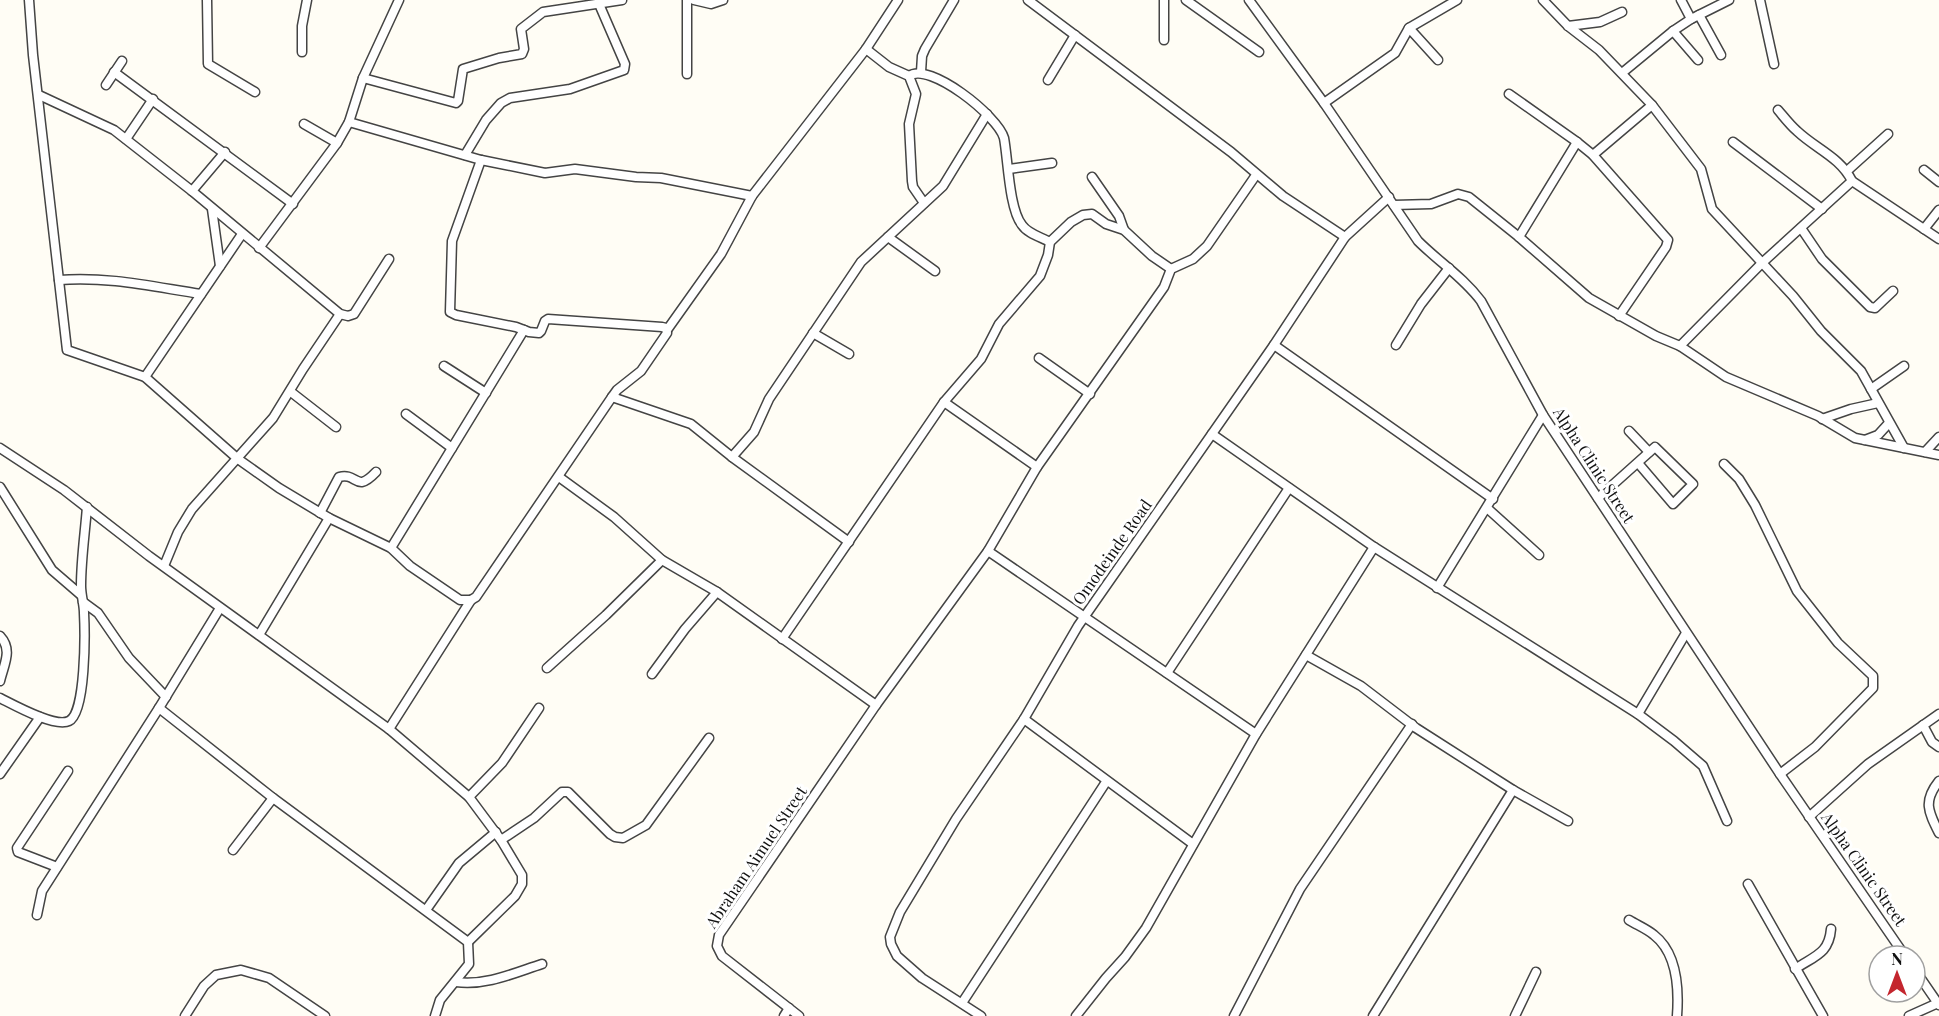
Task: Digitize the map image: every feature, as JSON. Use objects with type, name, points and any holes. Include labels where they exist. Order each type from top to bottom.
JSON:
[{"type":"street","points":[[29,0],[67,350],[145,377],[238,459],[279,488],[329,518],[391,548],[410,566],[460,600],[471,600]]},
{"type":"street","points":[[207,0],[208,64],[255,92]]},
{"type":"street","points":[[302,52],[302,26],[308,0]]},
{"type":"street","points":[[259,248],[337,143],[349,122],[363,78],[399,0]]},
{"type":"street","points":[[363,78],[456,103],[463,69],[522,54],[524,49],[521,29],[538,14],[622,0]]},
{"type":"street","points":[[687,0],[687,74]]},
{"type":"street","points":[[694,0],[711,4],[723,0]]},
{"type":"street","points":[[389,729],[471,600],[476,597],[559,477],[583,438],[617,390],[640,371],[721,254],[752,196],[866,49],[898,0]]},
{"type":"street","points":[[921,72],[925,49],[954,0]]},
{"type":"street","points":[[1028,0],[1231,152],[1282,196],[1346,237]]},
{"type":"street","points":[[1164,0],[1164,40]]},
{"type":"street","points":[[1186,0],[1259,52]]},
{"type":"street","name":"Alpha Clinic Street","points":[[1249,0],[1324,103],[1418,241],[1469,285],[1481,301],[1543,415],[1780,774],[1897,944]]},
{"type":"street","points":[[1324,103],[1395,53],[1409,28],[1457,0]]},
{"type":"street","points":[[1543,0],[1568,26],[1599,50],[1652,105],[1701,169],[1712,209],[1821,331],[1861,371],[1904,448]]},
{"type":"street","points":[[1681,0],[1721,55]]},
{"type":"street","points":[[1622,73],[1673,31],[1729,0]]},
{"type":"street","points":[[1760,0],[1774,64]]},
{"type":"street","points":[[465,155],[486,120],[501,103],[510,98],[570,89],[624,70],[625,64],[599,4]]},
{"type":"street","points":[[1568,26],[1600,22],[1622,12]]},
{"type":"street","points":[[1409,28],[1438,60]]},
{"type":"street","points":[[1673,31],[1698,60]]},
{"type":"street","points":[[1048,80],[1074,35]]},
{"type":"street","points":[[866,49],[889,67],[909,76],[916,94],[909,124],[912,181],[924,203]]},
{"type":"street","points":[[106,85],[122,61]]},
{"type":"street","points":[[114,72],[293,204]]},
{"type":"street","points":[[909,76],[914,72],[921,72],[935,77],[987,114],[1002,130],[1020,223],[1028,231],[1050,242]]},
{"type":"street","points":[[39,94],[126,139],[340,314],[348,316],[354,314],[389,260]]},
{"type":"street","points":[[1509,94],[1593,155],[1668,240],[1666,247],[1619,316]]},
{"type":"street","points":[[126,139],[153,99]]},
{"type":"street","points":[[1593,155],[1652,105]]},
{"type":"street","points":[[1778,110],[1796,131],[1825,150],[1847,171],[1852,182],[1939,239]]},
{"type":"street","points":[[732,457],[754,432],[769,399],[861,262],[942,186],[987,114]]},
{"type":"street","points":[[349,122],[481,160],[545,173],[575,169],[661,178],[752,196]]},
{"type":"street","points":[[304,124],[337,143]]},
{"type":"street","points":[[1847,171],[1888,134]]},
{"type":"street","points":[[1519,237],[1577,142]]},
{"type":"street","points":[[1734,142],[1822,208]]},
{"type":"street","points":[[192,191],[225,152]]},
{"type":"street","points":[[481,160],[453,241],[450,312],[539,333],[548,319],[662,327],[667,330]]},
{"type":"street","points":[[1008,169],[1052,163]]},
{"type":"street","points":[[1924,170],[1939,182]]},
{"type":"street","points":[[782,639],[944,402],[981,359],[999,324],[1040,276],[1050,242],[1071,222],[1088,213],[1095,215],[1106,224],[1124,230],[1152,256],[1171,269],[1193,259],[1207,246],[1256,175]]},
{"type":"street","points":[[1092,177],[1119,216],[1124,230]]},
{"type":"street","points":[[1680,346],[1762,263],[1852,182]]},
{"type":"street","points":[[1392,201],[1431,204],[1453,195],[1469,197],[1589,298],[1619,316],[1680,346],[1726,377],[1865,440],[1939,455]]},
{"type":"street","name":"Omodeinde Road","points":[[962,1003],[922,978],[897,956],[891,944],[892,928],[915,884],[1024,719],[1067,644],[1275,345],[1346,237],[1392,201]]},
{"type":"street","points":[[212,209],[220,266]]},
{"type":"street","points":[[1924,229],[1939,210]]},
{"type":"street","points":[[1801,228],[1822,260],[1870,307],[1875,308],[1893,291]]},
{"type":"street","points":[[145,377],[242,234]]},
{"type":"street","points":[[888,237],[935,271]]},
{"type":"street","points":[[1396,345],[1422,304],[1449,268]]},
{"type":"street","name":"Abraham Aimuel Street","points":[[800,1016],[786,1012],[722,956],[717,946],[719,935],[876,705],[988,551],[1037,467],[1164,287],[1171,269]]},
{"type":"street","points":[[59,280],[83,278],[111,280],[201,294]]},
{"type":"street","points":[[164,566],[178,532],[192,509],[273,418],[340,314]]},
{"type":"street","points":[[391,548],[524,330]]},
{"type":"street","points":[[813,333],[849,354]]},
{"type":"street","points":[[1275,345],[1493,499]]},
{"type":"street","points":[[1039,358],[1090,394]]},
{"type":"street","points":[[444,366],[486,393]]},
{"type":"street","points":[[1871,389],[1904,366]]},
{"type":"street","points":[[291,392],[336,427]]},
{"type":"street","points":[[612,397],[691,424],[732,457],[849,542]]},
{"type":"street","points":[[944,402],[1037,467]]},
{"type":"street","points":[[1822,419],[1851,408],[1878,403]]},
{"type":"street","points":[[406,414],[452,448]]},
{"type":"street","points":[[1437,588],[1543,415]]},
{"type":"street","points":[[1865,440],[1878,435],[1889,423]]},
{"type":"street","points":[[1629,431],[1649,452]]},
{"type":"street","points":[[1212,434],[1374,547],[1638,714],[1674,741],[1703,766],[1727,821]]},
{"type":"street","points":[[1925,452],[1939,437]]},
{"type":"street","points":[[1598,498],[1655,447],[1693,484],[1673,504],[1638,463]]},
{"type":"street","points":[[0,448],[64,490],[220,608],[389,729],[469,797],[499,836],[522,875],[522,884],[515,896],[468,942],[469,964],[440,1000],[435,1016]]},
{"type":"street","points":[[1724,464],[1739,479],[1755,505],[1797,591],[1838,642],[1873,676],[1874,681],[1873,688],[1815,747],[1780,774]]},
{"type":"street","points":[[320,513],[339,477],[346,476],[362,483],[367,482],[376,472]]},
{"type":"street","points":[[559,477],[614,517],[662,560],[717,592],[876,705]]},
{"type":"street","points":[[0,487],[52,570],[98,613],[129,658],[166,697]]},
{"type":"street","points":[[1167,673],[1289,488]]},
{"type":"street","points":[[0,698],[40,717],[63,722],[70,721],[77,713],[83,678],[82,598],[87,507]]},
{"type":"street","points":[[1487,508],[1539,555]]},
{"type":"street","points":[[260,635],[329,518]]},
{"type":"street","points":[[1076,1016],[1146,928],[1257,734],[1374,547]]},
{"type":"street","points":[[988,551],[1257,734]]},
{"type":"street","points":[[547,668],[662,560]]},
{"type":"street","points":[[652,674],[685,629],[717,592]]},
{"type":"street","points":[[37,915],[42,891],[220,608]]},
{"type":"street","points":[[1638,714],[1686,633]]},
{"type":"street","points":[[0,636],[8,648],[0,681]]},
{"type":"street","points":[[1306,656],[1361,686],[1412,724],[1513,790],[1569,821]]},
{"type":"street","points":[[159,708],[273,798],[468,942]]},
{"type":"street","points":[[469,797],[502,764],[539,708]]},
{"type":"street","points":[[1809,816],[1868,764],[1939,714]]},
{"type":"street","points":[[0,774],[40,717]]},
{"type":"street","points":[[1024,719],[1106,782],[1193,844]]},
{"type":"street","points":[[1234,1016],[1300,889],[1412,724]]},
{"type":"street","points":[[1923,725],[1932,742],[1939,747]]},
{"type":"street","points":[[426,910],[459,862],[499,836],[534,818],[562,792],[568,792],[615,837],[623,838],[646,825],[709,738]]},
{"type":"street","points":[[57,867],[18,852],[17,848],[68,771]]},
{"type":"street","points":[[1939,781],[1931,791],[1929,799],[1929,812],[1939,832]]},
{"type":"street","points":[[981,1016],[962,1003],[1106,782]]},
{"type":"street","points":[[1373,1016],[1513,790]]},
{"type":"street","points":[[233,850],[273,798]]},
{"type":"street","points":[[1748,884],[1823,1016]]},
{"type":"street","points":[[1629,920],[1654,934],[1666,948],[1675,970],[1677,1016]]},
{"type":"street","points":[[1795,969],[1825,949],[1830,942],[1831,929]]},
{"type":"street","points":[[456,982],[469,984],[484,982],[542,964]]},
{"type":"street","points":[[185,1016],[204,986],[216,975],[241,970],[269,978],[325,1016]]},
{"type":"street","points":[[1515,1016],[1536,972]]},
{"type":"street","points":[[1909,1016],[1939,1004],[1927,987]]}]
